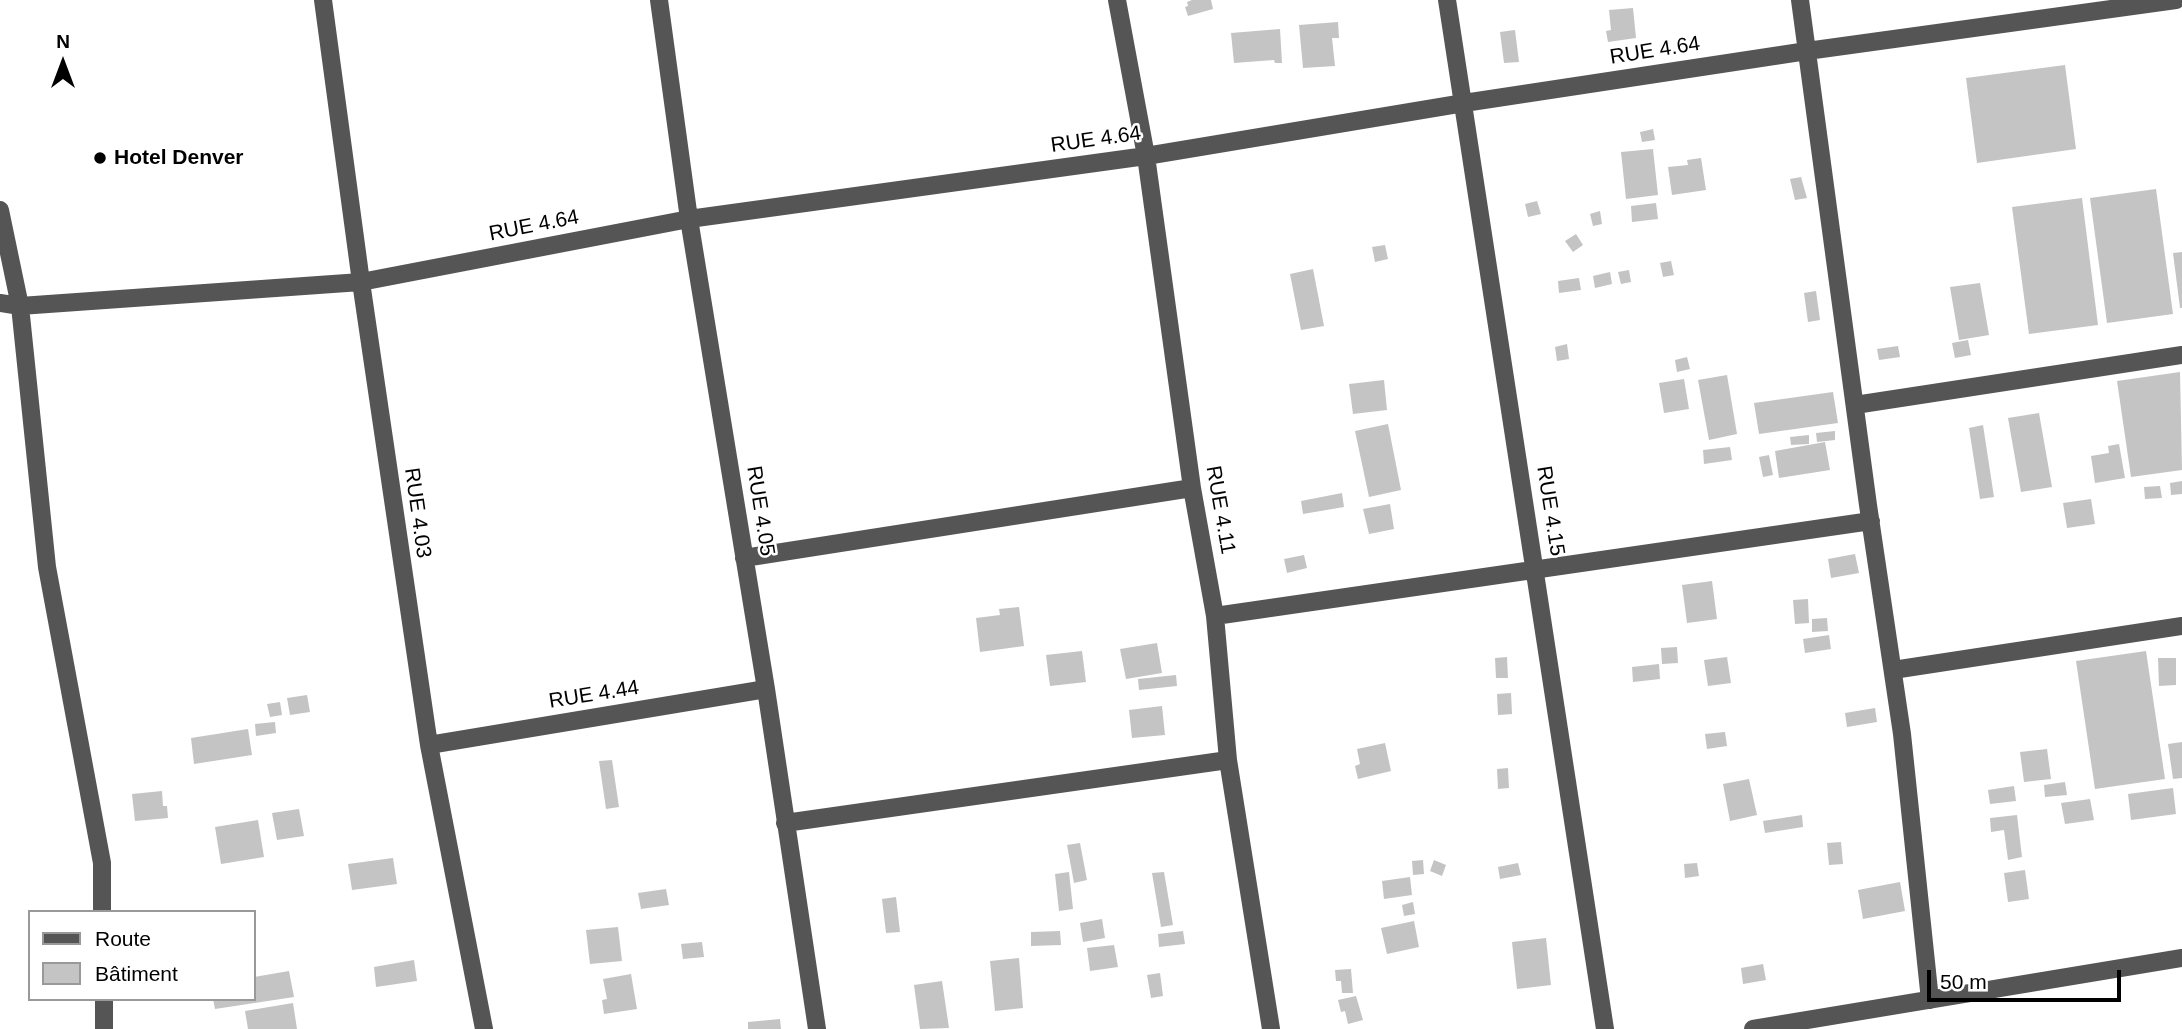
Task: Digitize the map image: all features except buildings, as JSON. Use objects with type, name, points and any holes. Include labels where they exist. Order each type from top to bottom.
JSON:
[{"type":"street","name":"RUE 4.03","points":[[323,0],[429,746],[484,1029]]},
{"type":"street","name":"RUE 4.05","points":[[659,0],[689,219],[766,689],[817,1029]]},
{"type":"street","name":"RUE 4.11","points":[[1117,0],[1146,156],[1192,488],[1215,616],[1228,760],[1271,1029]]},
{"type":"street","name":"RUE 4.15","points":[[1447,0],[1605,1029]]},
{"type":"street","points":[[1800,0],[1854,405],[1902,734],[1930,1000]]},
{"type":"street","name":"RUE 4.64","points":[[0,303],[20,306],[361,282],[689,219],[1146,156],[1464,103],[1807,51],[2176,0]]},
{"type":"street","points":[[0,210],[20,306],[47,567],[102,863],[102,910]]},
{"type":"street","points":[[1854,405],[2182,355]]},
{"type":"street","points":[[744,558],[1192,488]]},
{"type":"street","points":[[1215,616],[1871,521]]},
{"type":"street","points":[[1892,670],[2182,626]]},
{"type":"street","name":"RUE 4.44","points":[[429,746],[766,689]]},
{"type":"street","points":[[785,823],[1228,760]]},
{"type":"street","points":[[1753,1029],[2182,958]]},
{"type":"street","points":[[104,1001],[104,1029]]},
{"type":"place","name":"Hotel Denver","points":[[100,158]]}]
